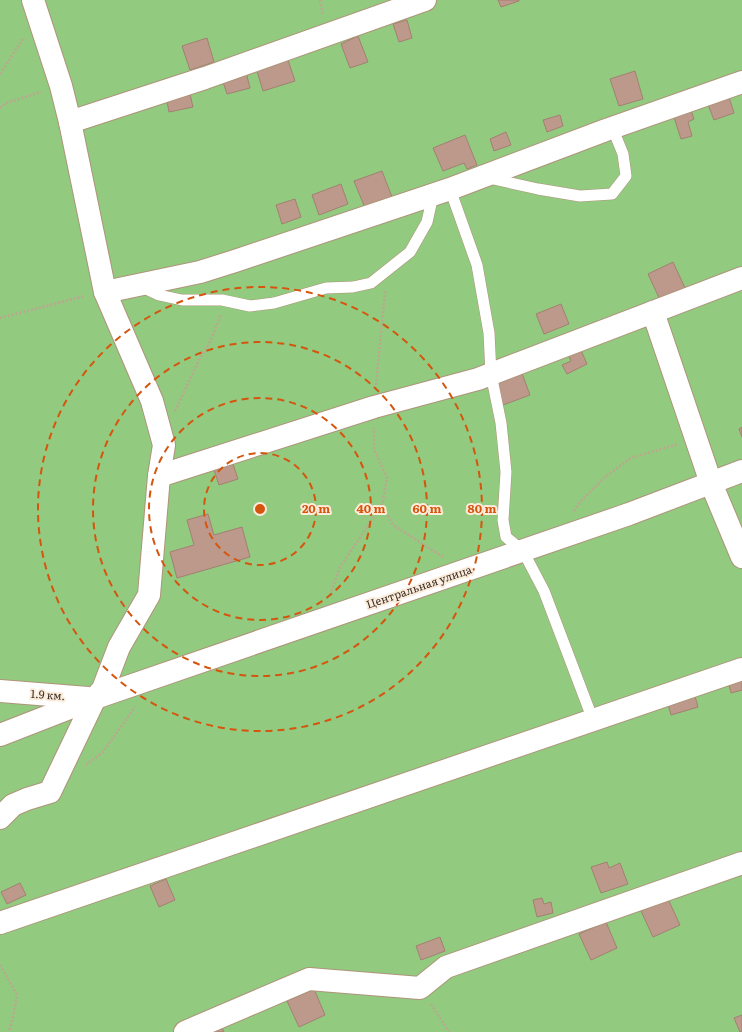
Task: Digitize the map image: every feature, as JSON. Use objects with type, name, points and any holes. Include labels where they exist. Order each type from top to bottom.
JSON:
[{"type":"street","points":[[0,818],[13,805],[50,792],[95,698],[103,689],[119,647],[149,595],[159,476],[164,445],[152,401],[105,292],[70,122],[61,86],[33,0]]},
{"type":"street","points":[[70,122],[205,78],[425,0]]},
{"type":"street","points":[[105,292],[200,272],[442,192],[612,127],[742,82]]},
{"type":"street","points":[[159,476],[374,407],[478,379],[742,278]]},
{"type":"street","points":[[654,312],[711,483],[742,557]]},
{"type":"street","name":"Центральная улица","points":[[0,735],[95,698],[629,514],[742,471]]},
{"type":"street","points":[[0,923],[742,669]]},
{"type":"street","name":"1.9 км.","points":[[0,692],[95,698]]},
{"type":"street","points":[[185,1032],[309,979],[420,988],[446,967],[742,863]]},
{"type":"lane","points":[[482,177],[580,196],[612,194],[626,176],[623,154],[612,127]]},
{"type":"lane","points":[[138,285],[160,295],[182,300],[222,300],[250,306],[274,303],[326,288],[353,287],[371,282],[410,252],[442,192]]},
{"type":"lane","points":[[442,192],[477,265],[489,333],[491,374],[501,423],[506,472],[503,520],[506,537],[523,551],[544,591],[593,720]]},
{"type":"path","points":[[0,108],[6,104],[61,86]]},
{"type":"path","points":[[321,620],[340,567],[382,505],[387,478],[374,449],[374,407],[387,270]]},
{"type":"path","points":[[0,318],[105,292]]},
{"type":"path","points":[[173,415],[199,360],[211,340],[222,311],[222,300]]},
{"type":"path","points":[[572,514],[580,502],[605,477],[631,458],[696,439]]},
{"type":"path","points":[[382,505],[393,525],[465,571]]},
{"type":"path","points":[[85,766],[103,752],[136,705]]},
{"type":"path","points":[[0,965],[17,995],[13,1017],[8,1032]]},
{"type":"path","points":[[420,988],[449,1032]]},
{"type":"green space","points":[[0,0],[742,0],[742,1032],[0,1032]]},
{"type":"building","points":[[498,0],[519,0],[519,1],[501,7]]},
{"type":"building","points":[[407,20],[412,38],[399,42],[393,24]]},
{"type":"building","points":[[358,36],[368,62],[350,68],[341,44]]},
{"type":"building","points":[[207,38],[214,62],[190,70],[182,46]]},
{"type":"building","points":[[288,60],[295,81],[263,91],[257,71]]},
{"type":"building","points":[[635,71],[643,99],[619,106],[610,79]]},
{"type":"building","points":[[246,72],[250,88],[227,94],[222,79]]},
{"type":"building","points":[[189,90],[193,107],[169,112],[166,96]]},
{"type":"building","points":[[728,94],[734,113],[714,120],[707,102]]},
{"type":"building","points":[[689,105],[694,119],[688,122],[692,136],[681,139],[672,111]]},
{"type":"building","points":[[560,115],[563,126],[547,132],[543,120]]},
{"type":"building","points":[[506,132],[511,145],[494,151],[490,139]]},
{"type":"building","points":[[465,135],[477,165],[467,169],[464,163],[443,171],[433,148]]},
{"type":"building","points":[[382,171],[392,197],[365,208],[354,181]]},
{"type":"building","points":[[341,184],[348,204],[319,215],[312,195]]},
{"type":"building","points":[[295,199],[301,217],[282,224],[276,205]]},
{"type":"building","points":[[673,262],[686,290],[661,302],[648,274]]},
{"type":"building","points":[[561,304],[569,324],[544,334],[536,314]]},
{"type":"building","points":[[580,348],[587,364],[567,374],[562,365],[571,361],[568,354]]},
{"type":"building","points":[[520,368],[530,395],[503,405],[493,378]]},
{"type":"building","points":[[742,427],[742,437],[739,429]]},
{"type":"building","points":[[232,461],[238,479],[219,485],[213,467]]},
{"type":"building","points":[[208,514],[214,535],[242,527],[250,557],[177,578],[170,552],[194,545],[187,520]]},
{"type":"building","points":[[742,677],[742,690],[731,693],[728,681]]},
{"type":"building","points":[[693,689],[698,707],[671,715],[666,697]]},
{"type":"building","points":[[607,862],[609,868],[620,863],[628,884],[601,893],[591,867]]},
{"type":"building","points":[[166,879],[175,900],[159,907],[150,886]]},
{"type":"building","points":[[20,883],[26,895],[7,904],[1,892]]},
{"type":"building","points":[[542,898],[544,904],[551,902],[553,913],[537,917],[533,900]]},
{"type":"building","points":[[668,899],[680,925],[653,937],[641,911]]},
{"type":"building","points":[[606,922],[617,948],[591,960],[579,934]]},
{"type":"building","points":[[440,937],[445,951],[421,960],[416,946]]},
{"type":"building","points":[[314,989],[325,1015],[299,1027],[287,1001]]},
{"type":"building","points":[[742,1015],[742,1032],[740,1032],[734,1018]]},
{"type":"building","points":[[222,1028],[224,1032],[213,1032]]}]
